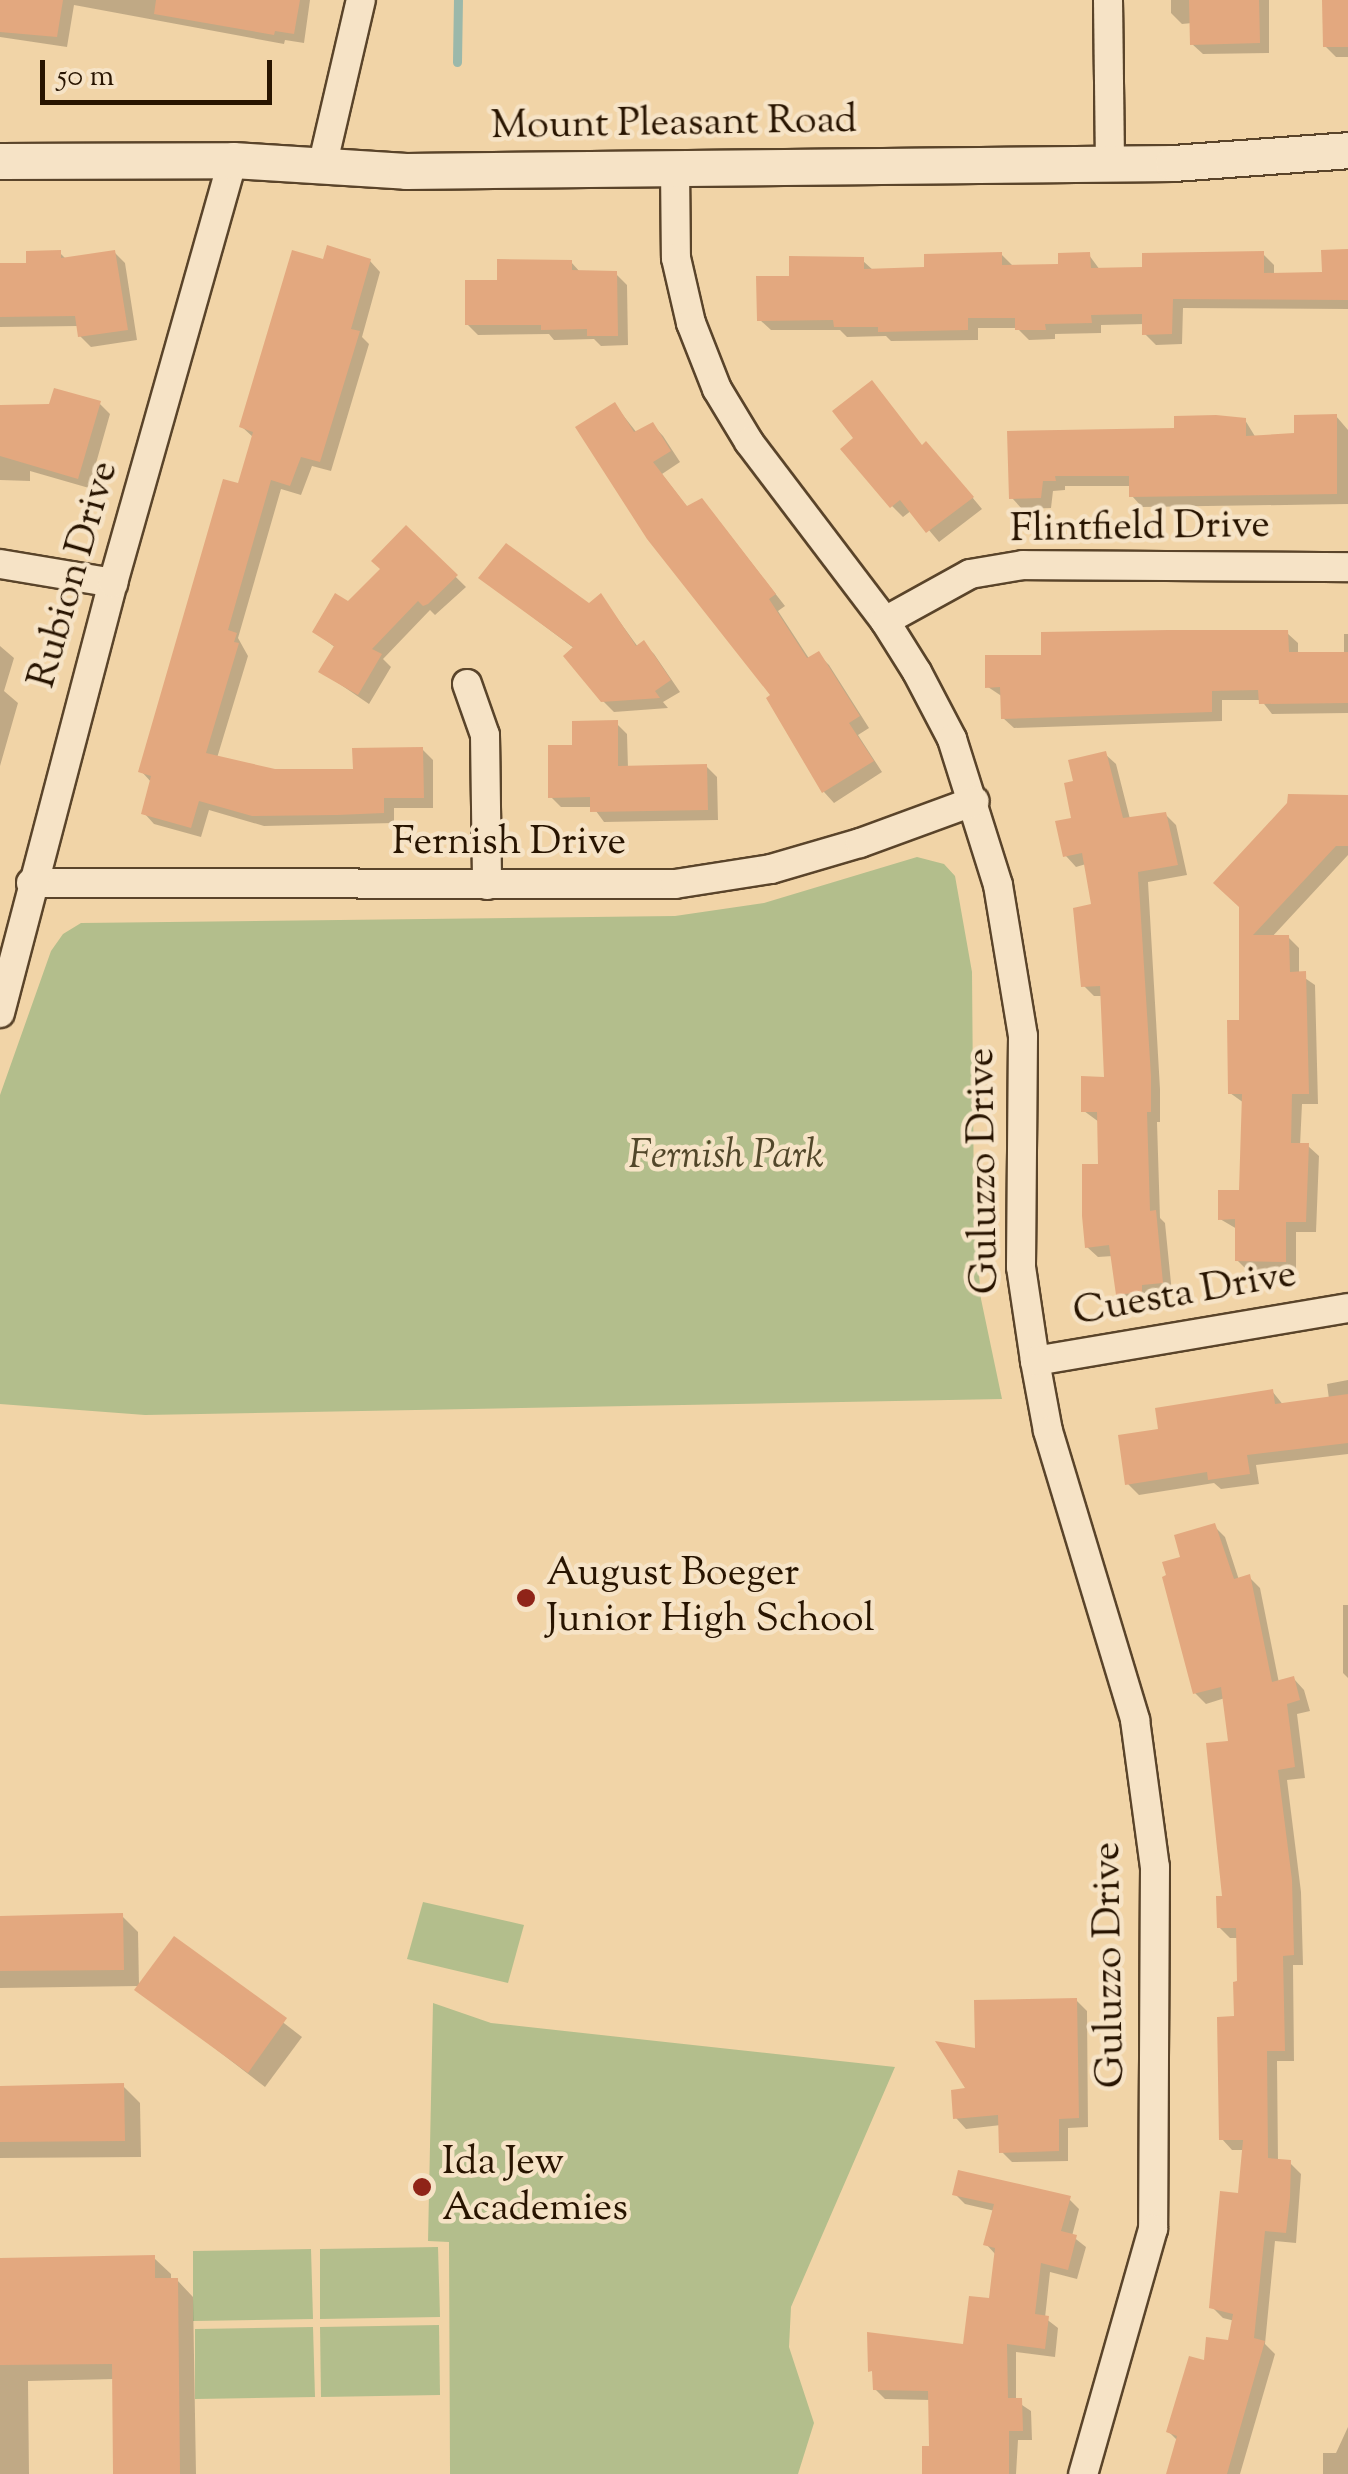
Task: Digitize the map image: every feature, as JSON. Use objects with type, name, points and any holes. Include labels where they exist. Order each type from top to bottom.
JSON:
[{"type":"street","points":[[322,167],[361,0]]},
{"type":"street","points":[[1108,0],[1110,162]]},
{"type":"street","name":"Mount Pleasant Road","points":[[0,161],[233,160],[406,172],[1173,163],[1348,150]]},
{"type":"street","name":"Rubion Drive","points":[[0,1014],[31,883],[233,160]]},
{"type":"street","name":"Guluzzo Drive","points":[[675,168],[676,258],[691,323],[717,389],[748,442],[885,621],[952,739],[975,801],[998,886],[1023,1036],[1021,1267],[1035,1360],[1048,1432],[1134,1720],[1155,1867],[1153,2229],[1082,2474]]},
{"type":"street","points":[[0,564],[113,583]]},
{"type":"street","name":"Flintfield Drive","points":[[885,621],[970,574],[1023,566],[1348,566]]},
{"type":"street","points":[[467,684],[485,735],[486,885]]},
{"type":"street","name":"Fernish Drive","points":[[31,883],[675,884],[771,869],[860,843],[975,801]]},
{"type":"street","name":"Cuesta Drive","points":[[1035,1360],[1348,1308]]},
{"type":"green space","name":"Fernish Park","points":[[917,857],[944,864],[955,876],[972,972],[974,1211],[981,1299],[1002,1399],[145,1415],[0,1404],[0,1095],[51,951],[63,934],[81,923],[675,916],[764,903]]},
{"type":"green space","points":[[423,1902],[524,1925],[508,1983],[407,1959]]},
{"type":"green space","points":[[433,2003],[491,2023],[895,2067],[791,2307],[789,2347],[814,2423],[798,2474],[450,2474],[449,2242],[428,2241]]},
{"type":"green space","points":[[438,2247],[440,2317],[320,2319],[320,2249]]},
{"type":"green space","points":[[311,2249],[313,2319],[193,2321],[193,2251]]},
{"type":"green space","points":[[439,2325],[440,2395],[321,2397],[320,2327]]},
{"type":"green space","points":[[313,2327],[315,2397],[195,2399],[195,2329]]},
{"type":"building","points":[[0,0],[63,0],[57,37],[0,32]]},
{"type":"building","points":[[156,0],[300,0],[294,34],[275,31],[274,35],[154,14]]},
{"type":"building","points":[[1189,0],[1259,0],[1260,43],[1190,45]]},
{"type":"building","points":[[1322,0],[1348,0],[1348,47],[1323,47]]},
{"type":"building","points":[[327,245],[371,259],[351,329],[360,331],[320,462],[301,457],[290,486],[271,480],[228,630],[237,633],[234,642],[239,643],[206,753],[275,769],[353,769],[352,748],[423,747],[424,798],[384,798],[384,813],[337,815],[252,816],[199,801],[191,828],[141,814],[151,776],[138,772],[223,479],[238,483],[253,432],[239,427],[292,250],[323,259]]},
{"type":"building","points":[[1348,249],[1348,300],[1173,299],[1172,334],[1142,335],[1142,314],[1091,315],[1092,323],[1045,324],[1046,330],[1015,330],[1015,318],[968,318],[968,330],[878,332],[878,327],[834,327],[833,320],[757,321],[756,276],[789,276],[789,256],[864,257],[864,269],[924,267],[924,254],[1002,252],[1002,265],[1058,264],[1058,253],[1090,252],[1091,268],[1142,267],[1142,253],[1264,251],[1264,273],[1322,272],[1321,250]]},
{"type":"building","points":[[61,250],[61,258],[115,250],[128,330],[78,337],[75,316],[0,317],[0,263],[26,263],[26,251]]},
{"type":"building","points":[[497,259],[572,260],[572,270],[617,271],[618,336],[587,336],[587,329],[541,330],[541,325],[465,325],[465,280],[497,280]]},
{"type":"building","points":[[872,380],[922,445],[926,441],[974,497],[926,533],[900,500],[890,508],[840,449],[853,438],[832,411]]},
{"type":"building","points":[[54,388],[101,401],[78,479],[0,456],[0,405],[49,404]]},
{"type":"building","points":[[615,402],[634,432],[653,422],[671,451],[653,462],[687,506],[702,498],[776,594],[769,599],[807,658],[819,651],[860,716],[849,723],[874,761],[822,793],[766,698],[770,695],[647,539],[575,427]]},
{"type":"building","points":[[1337,414],[1337,494],[1129,497],[1129,476],[1055,476],[1056,481],[1043,481],[1041,498],[1009,499],[1007,431],[1174,428],[1174,416],[1216,415],[1246,418],[1246,436],[1294,433],[1294,415]]},
{"type":"building","points":[[406,525],[458,575],[428,604],[423,606],[418,601],[372,649],[382,654],[358,695],[318,672],[334,646],[312,632],[335,593],[348,601],[380,569],[371,561]]},
{"type":"building","points":[[506,543],[589,603],[601,593],[636,646],[644,640],[671,680],[655,691],[660,698],[601,702],[563,656],[573,647],[478,578]]},
{"type":"building","points":[[1288,630],[1289,652],[1348,652],[1348,703],[1259,704],[1258,690],[1212,691],[1212,712],[1001,719],[1000,687],[985,688],[985,655],[1041,655],[1041,632]]},
{"type":"building","points":[[618,720],[618,766],[707,764],[708,810],[590,812],[590,797],[548,798],[548,745],[572,745],[572,721]]},
{"type":"building","points":[[1106,751],[1123,818],[1166,812],[1178,865],[1138,872],[1151,1076],[1151,1112],[1147,1112],[1150,1211],[1156,1210],[1163,1283],[1142,1285],[1142,1292],[1116,1295],[1109,1245],[1085,1248],[1082,1216],[1082,1164],[1098,1164],[1097,1112],[1081,1112],[1081,1076],[1104,1077],[1100,986],[1081,987],[1073,908],[1091,904],[1082,853],[1063,857],[1055,821],[1071,818],[1064,783],[1073,781],[1068,760]]},
{"type":"building","points":[[1288,794],[1348,795],[1348,846],[1336,846],[1253,935],[1289,935],[1290,972],[1306,971],[1309,1094],[1292,1094],[1291,1143],[1309,1143],[1306,1222],[1286,1222],[1286,1262],[1235,1261],[1235,1219],[1218,1220],[1218,1190],[1239,1190],[1242,1094],[1228,1094],[1227,1020],[1239,1020],[1239,907],[1213,883],[1287,803]]},
{"type":"building","points":[[1273,1389],[1275,1404],[1348,1394],[1348,1443],[1247,1455],[1250,1474],[1208,1480],[1207,1472],[1125,1485],[1118,1435],[1158,1429],[1155,1408]]},
{"type":"building","points":[[1215,1523],[1234,1579],[1250,1574],[1272,1682],[1294,1676],[1300,1700],[1287,1704],[1295,1767],[1278,1770],[1292,1880],[1294,1955],[1283,1956],[1285,2051],[1267,2051],[1268,2158],[1291,2160],[1290,2198],[1286,2233],[1265,2231],[1254,2338],[1265,2341],[1227,2474],[1166,2474],[1177,2436],[1166,2432],[1189,2356],[1204,2360],[1206,2337],[1228,2340],[1233,2314],[1209,2308],[1220,2191],[1238,2193],[1243,2140],[1219,2140],[1217,2017],[1234,2016],[1233,1982],[1237,1981],[1236,1928],[1217,1928],[1216,1896],[1222,1896],[1206,1743],[1228,1741],[1221,1687],[1193,1694],[1162,1577],[1166,1575],[1162,1562],[1180,1557],[1174,1535]]},
{"type":"building","points":[[123,1913],[124,1970],[0,1971],[0,1916]]},
{"type":"building","points":[[174,1936],[287,2018],[248,2073],[134,1990]]},
{"type":"building","points":[[1077,1998],[1079,2118],[1059,2119],[1059,2151],[999,2153],[998,2115],[953,2119],[951,2090],[965,2088],[935,2041],[975,2048],[974,2000]]},
{"type":"building","points":[[124,2083],[125,2141],[0,2142],[0,2086]]},
{"type":"building","points":[[958,2170],[1071,2196],[1061,2231],[1077,2235],[1068,2270],[1041,2263],[1035,2314],[1049,2316],[1045,2349],[1007,2344],[1008,2398],[1022,2398],[1023,2431],[1009,2431],[1009,2474],[922,2474],[922,2446],[929,2446],[928,2391],[873,2390],[872,2371],[868,2372],[867,2332],[963,2344],[969,2296],[989,2298],[995,2248],[983,2245],[994,2204],[952,2195]]},
{"type":"building","points":[[155,2255],[155,2278],[178,2278],[180,2474],[113,2474],[112,2364],[0,2365],[0,2258]]},
{"type":"waterway","points":[[457,62],[458,0]]},
{"type":"place","name":"August Boeger Junior High School","points":[[526,1598]]},
{"type":"place","name":"Ida Jew Academies","points":[[422,2187]]}]
